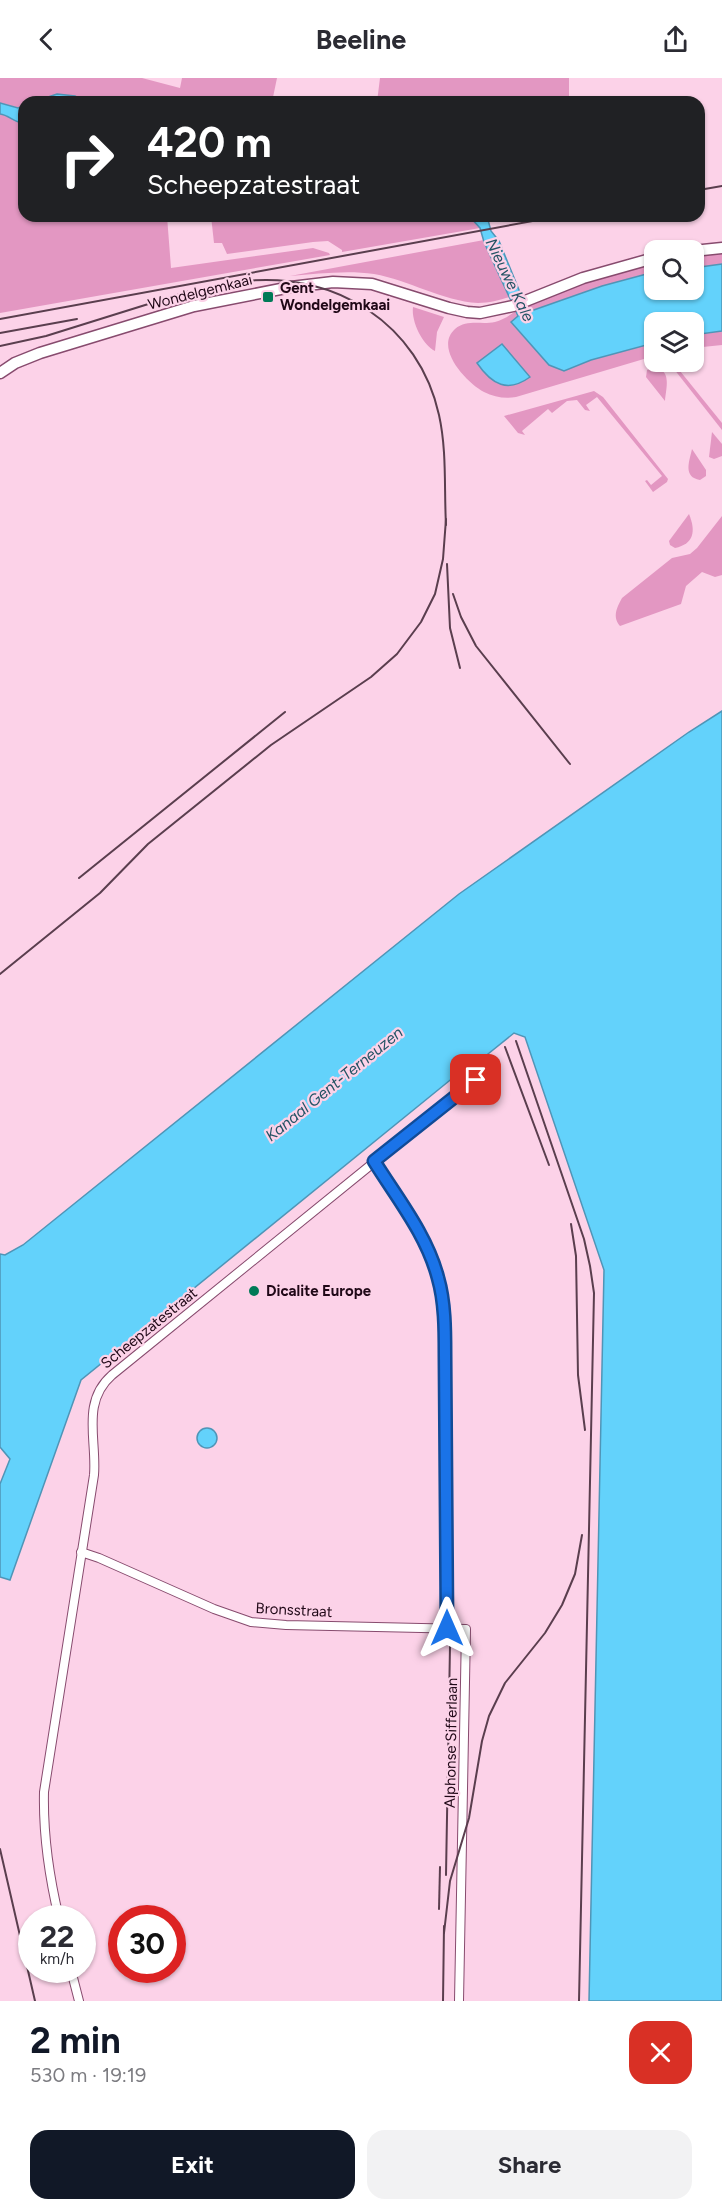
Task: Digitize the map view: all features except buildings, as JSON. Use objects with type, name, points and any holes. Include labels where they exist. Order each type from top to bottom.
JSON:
[{"type":"main road","points":[[704,250],[722,248]]},
{"type":"main road","name":"Wondelgemkaai","points":[[0,373],[15,363],[40,353],[194,306],[323,282],[382,286],[467,312],[489,312],[513,306],[583,278],[644,261]]},
{"type":"street","name":"Scheepzatestraat","points":[[56,1905],[46,1854],[44,1792],[95,1462],[92,1416],[100,1388],[112,1375],[494,1065]]},
{"type":"street","points":[[374,1161],[423,1240],[438,1278],[444,1321],[445,1355],[447,1628]]},
{"type":"street","name":"Bronsstraat","points":[[81,1552],[214,1610],[250,1622],[286,1625],[447,1628]]},
{"type":"street","name":"Alphonse Sifferlaan","points":[[447,1628],[466,1629],[459,2001]]},
{"type":"street","points":[[74,1983],[79,2001]]},
{"type":"shaded area","points":[[0,78],[142,78],[180,88],[182,78],[277,78],[273,96],[18,96],[18,108],[0,103]]},
{"type":"shaded area","points":[[380,78],[569,78],[569,96],[378,96]]},
{"type":"shaded area","points":[[0,114],[18,122],[18,222],[167,222],[171,268],[313,248],[330,255],[0,313]]},
{"type":"shaded area","points":[[212,222],[474,222],[480,228],[342,252],[328,241],[227,254],[222,243],[214,243]]},
{"type":"shaded area","points":[[484,240],[510,297],[478,303],[465,301],[439,295],[387,277],[364,273],[290,276]]},
{"type":"shaded area","points":[[722,253],[722,264],[704,266],[704,255]]},
{"type":"shaded area","points":[[644,266],[644,275],[602,286],[528,312],[526,306],[585,283]]},
{"type":"shaded area","points":[[413,307],[444,317],[437,332],[435,351],[426,344],[419,332],[414,319]]},
{"type":"shaded area","points":[[516,311],[519,317],[511,323],[549,365],[564,370],[644,346],[644,359],[516,397],[504,398],[492,395],[484,392],[461,373],[450,355],[449,337],[455,329],[464,324],[490,323],[504,319]]},
{"type":"shaded area","points":[[722,331],[722,345],[704,347],[704,333]]},
{"type":"shaded area","points":[[647,372],[664,372],[667,386],[665,401],[646,377]]},
{"type":"shaded area","points":[[676,372],[681,372],[722,423],[722,430]]},
{"type":"shaded area","points":[[594,391],[603,397],[668,479],[653,492],[645,481],[647,480],[651,485],[662,476],[597,397],[586,405],[590,411],[585,410],[577,400],[567,401],[552,413],[548,409],[522,431],[525,435],[518,433],[504,416]]},
{"type":"shaded area","points":[[712,432],[722,444],[722,456],[714,459],[709,457]]},
{"type":"shaded area","points":[[692,449],[706,470],[706,476],[700,480],[691,476],[689,472]]},
{"type":"shaded area","points":[[689,514],[692,536],[686,543],[675,548],[670,545],[669,541]]},
{"type":"shaded area","points":[[722,516],[722,575],[715,577],[702,572],[686,586],[681,604],[620,626],[616,616],[622,598],[672,558],[690,554]]},
{"type":"water","points":[[57,94],[75,96],[51,96]]},
{"type":"water","points":[[0,103],[18,108],[18,122],[6,116],[0,114]]},
{"type":"water","name":"Nieuwe Kale","points":[[474,222],[489,222],[491,231],[499,241],[528,312],[602,286],[644,275],[644,300],[704,300],[704,266],[722,264],[722,331],[704,333],[704,312],[644,312],[644,346],[591,360],[564,371],[549,365],[511,322],[518,316],[484,242],[480,228]]},
{"type":"water","points":[[502,344],[530,377],[515,385],[508,385],[495,381],[483,371],[477,363]]},
{"type":"water","name":"Kanaal Gent-Terneuzen","points":[[722,711],[722,2001],[589,2001],[604,1270],[525,1037],[514,1033],[483,1058],[481,1055],[81,1380],[10,1580],[0,1577],[0,1484],[10,1459],[0,1447],[0,1254],[5,1255],[23,1245],[459,894]]},
{"type":"water","points":[[207,1428],[214,1431],[217,1438],[214,1445],[207,1448],[200,1445],[197,1438],[200,1431]]},
{"type":"railway","points":[[705,189],[722,186]]},
{"type":"railway","points":[[0,319],[527,222]]},
{"type":"railway","points":[[246,281],[279,280],[311,285],[341,295],[369,310],[393,330],[413,354],[429,383],[442,429],[446,525]]},
{"type":"railway","points":[[0,346],[46,336],[190,291]]},
{"type":"railway","points":[[0,333],[77,319]]},
{"type":"railway","points":[[0,974],[100,893],[148,844],[271,745],[371,677],[397,654],[421,622],[435,594],[443,559],[446,519]]},
{"type":"railway","points":[[447,564],[450,628],[460,668]]},
{"type":"railway","points":[[453,594],[461,617],[476,646],[570,764]]},
{"type":"railway","points":[[79,878],[285,712]]},
{"type":"railway","points":[[516,1041],[584,1239],[594,1293],[579,2001]]},
{"type":"railway","points":[[505,1047],[549,1165]]},
{"type":"railway","points":[[571,1224],[576,1256],[578,1375],[585,1430]]},
{"type":"railway","points":[[444,1933],[450,1881],[469,1818],[482,1741],[489,1716],[505,1683],[545,1633],[562,1605],[575,1574],[582,1535]]},
{"type":"railway","points":[[446,1875],[450,1646]]},
{"type":"railway","points":[[0,1849],[35,2001]]},
{"type":"railway","points":[[439,1909],[440,1867]]},
{"type":"railway","points":[[443,2001],[444,1926]]},
{"type":"place","name":"Gent Wondelgemkaai","points":[[268,297]]},
{"type":"place","name":"Dicalite Europe","points":[[254,1291]]},
{"type":"route","points":[[447,1628],[445,1355],[444,1321],[438,1278],[423,1240],[374,1161],[476,1080]]}]
